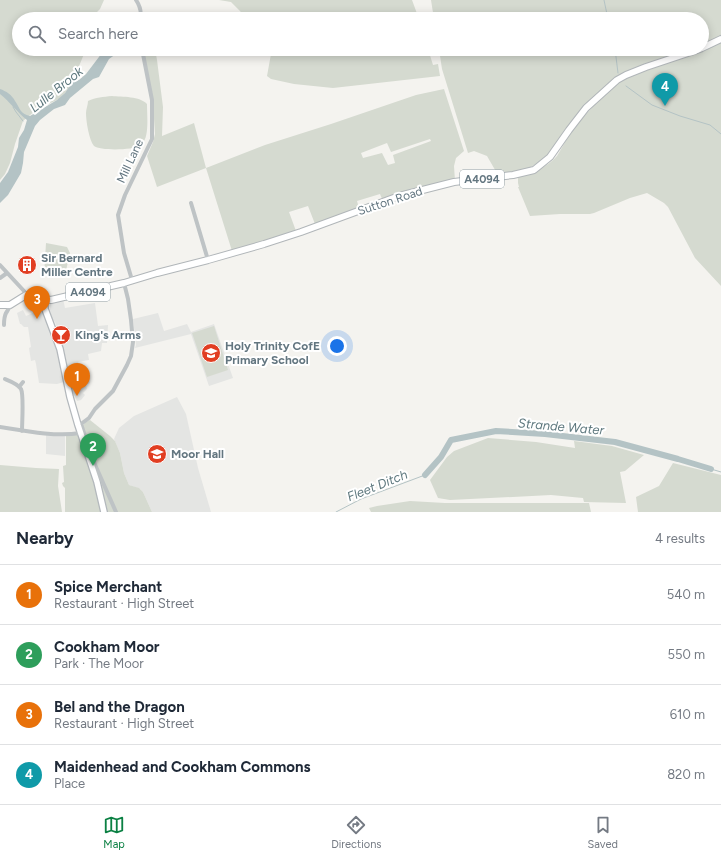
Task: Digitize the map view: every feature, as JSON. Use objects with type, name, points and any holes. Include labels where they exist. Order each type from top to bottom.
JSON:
[{"type":"main road","name":"Sutton Road","points":[[709,45],[721,39]]},
{"type":"main road","name":"Sutton Road","points":[[44,299],[51,300],[62,298],[124,283],[157,272],[208,260],[301,232],[399,196],[454,182],[513,175],[534,170],[550,158],[586,108],[617,80],[646,67],[680,56]]},
{"type":"main road","name":"A4094","points":[[26,295],[32,295],[44,299]]},
{"type":"main road","points":[[0,305],[10,305],[26,295]]},
{"type":"main road","points":[[44,299],[45,309],[60,348],[70,397],[80,433],[97,482],[104,512]]},
{"type":"street","points":[[136,0],[141,12]]},
{"type":"street","name":"Mill Lane","points":[[132,280],[124,252],[118,215],[125,195],[152,139],[152,100],[143,56]]},
{"type":"street","points":[[190,203],[208,260]]},
{"type":"street","points":[[0,265],[26,295]]},
{"type":"street","points":[[0,278],[7,272]]},
{"type":"street","points":[[116,512],[79,425],[89,418],[95,409],[113,391],[127,365],[130,356],[133,342],[128,299],[124,283]]},
{"type":"street","points":[[4,325],[6,313],[10,308],[10,305]]},
{"type":"street","points":[[5,379],[21,388],[22,431]]},
{"type":"street","points":[[19,387],[23,382]]},
{"type":"street","points":[[0,427],[22,431],[72,434],[80,433]]},
{"type":"shaded area","points":[[0,0],[104,0],[97,12],[12,12],[12,56],[83,56],[73,81],[65,93],[59,99],[36,110],[23,121],[10,163],[5,174],[0,180]]},
{"type":"shaded area","points":[[219,0],[412,0],[416,12],[241,12],[231,2]]},
{"type":"shaded area","points":[[431,0],[721,0],[721,286],[695,258],[668,207],[647,193],[590,214],[530,216],[518,187],[518,176],[549,164],[557,156],[574,127],[599,100],[583,107],[549,156],[527,169],[498,175],[487,156],[474,151],[468,153],[442,69],[440,56],[709,56],[709,12],[433,12]]},
{"type":"shaded area","points":[[100,56],[113,56],[109,59],[99,77],[93,79],[70,98],[65,105],[54,109],[35,126],[24,152],[21,173],[8,195],[0,203],[0,183],[8,172],[18,147],[19,138],[24,130],[27,120],[0,94],[0,89],[11,95],[22,112],[30,116],[57,100],[65,93],[73,81],[79,80],[86,74]]},
{"type":"shaded area","points":[[144,56],[156,56],[163,107],[162,136],[194,123],[206,168],[157,187],[147,156],[155,134]]},
{"type":"shaded area","points":[[271,56],[430,56],[433,65],[438,64],[440,76],[333,88],[294,84],[271,79],[267,76]]},
{"type":"shaded area","points":[[444,89],[464,151],[456,158],[454,166],[455,181],[382,199],[380,194],[357,201],[359,208],[315,224],[308,206],[289,212],[296,231],[232,251],[206,168],[265,145],[416,95]],"holes":[[[430,139],[431,141],[393,155],[395,163],[388,165],[382,153],[363,158],[361,153],[387,143],[391,152]]]},
{"type":"shaded area","points":[[112,96],[135,98],[144,101],[147,104],[147,133],[142,145],[131,148],[103,149],[97,148],[92,143],[89,135],[86,112],[88,101]]},
{"type":"shaded area","points":[[46,243],[67,247],[70,253],[65,275],[55,274],[55,276],[44,276]]},
{"type":"shaded area","points":[[63,299],[65,308],[95,303],[98,326],[108,325],[107,343],[102,343],[101,351],[88,354],[89,360],[78,362],[83,375],[86,374],[88,376],[90,383],[86,385],[87,389],[83,393],[85,395],[81,400],[77,401],[73,393],[63,346],[50,310],[50,302]]},
{"type":"shaded area","points":[[42,309],[51,327],[58,349],[64,382],[57,384],[39,383],[35,360],[31,361],[29,348],[31,347],[28,327],[24,327],[20,324],[17,313],[23,310],[26,316]]},
{"type":"shaded area","name":"Holy Trinity CofE Primary School","points":[[158,313],[164,331],[187,324],[191,332],[214,324],[233,378],[209,386],[191,334],[135,348],[136,345],[133,319]]},
{"type":"shaded area","points":[[214,326],[228,370],[207,377],[192,333]]},
{"type":"shaded area","name":"Moor Hall","points":[[177,397],[186,414],[198,468],[211,512],[152,512],[143,492],[140,489],[129,485],[124,473],[120,453],[114,439],[119,428],[134,416]]},
{"type":"shaded area","points":[[90,420],[115,441],[129,485],[139,488],[143,492],[152,512],[65,512],[65,488],[62,483],[64,482],[63,466],[66,465],[66,436],[77,434],[84,424]]},
{"type":"shaded area","points":[[46,435],[65,436],[65,456],[46,454]]},
{"type":"shaded area","points":[[488,438],[536,442],[575,448],[574,441],[612,446],[644,455],[625,471],[620,472],[626,503],[584,502],[583,498],[551,495],[450,500],[438,498],[430,480],[447,457],[454,451]]},
{"type":"shaded area","points":[[673,463],[721,475],[721,512],[638,512],[636,497],[659,486]]},
{"type":"shaded area","points":[[0,465],[59,469],[58,486],[62,512],[0,512]]},
{"type":"shaded area","points":[[410,501],[445,503],[589,503],[591,512],[371,512],[369,508]]},
{"type":"waterway","points":[[604,0],[607,12]]},
{"type":"waterway","points":[[616,56],[618,73]]},
{"type":"waterway","points":[[626,86],[652,105],[680,116],[710,125],[721,134]]},
{"type":"waterway","points":[[13,107],[23,121]]},
{"type":"waterway","name":"Strande Water","points":[[425,475],[441,457],[451,440],[496,431],[545,434],[615,442],[711,469]]},
{"type":"waterway","points":[[711,469],[721,472]]},
{"type":"waterway","name":"Fleet Ditch","points":[[336,512],[361,499],[425,475]]},
{"type":"place","name":"Maidenhead and Cookham Commons","points":[[665,106]]},
{"type":"place","name":"Sir Bernard Miller Centre","points":[[27,265]]},
{"type":"place","name":"Bel and the Dragon","points":[[37,319]]},
{"type":"place","name":"King's Arms","points":[[61,335]]},
{"type":"place","name":"Holy Trinity CofE Primary School","points":[[211,353]]},
{"type":"place","name":"Spice Merchant","points":[[77,396]]},
{"type":"place","name":"Moor Hall","points":[[157,454]]},
{"type":"place","name":"Cookham Moor","points":[[93,466]]},
{"type":"water label","name":"Lulle Brook","points":[[56,89]]}]
